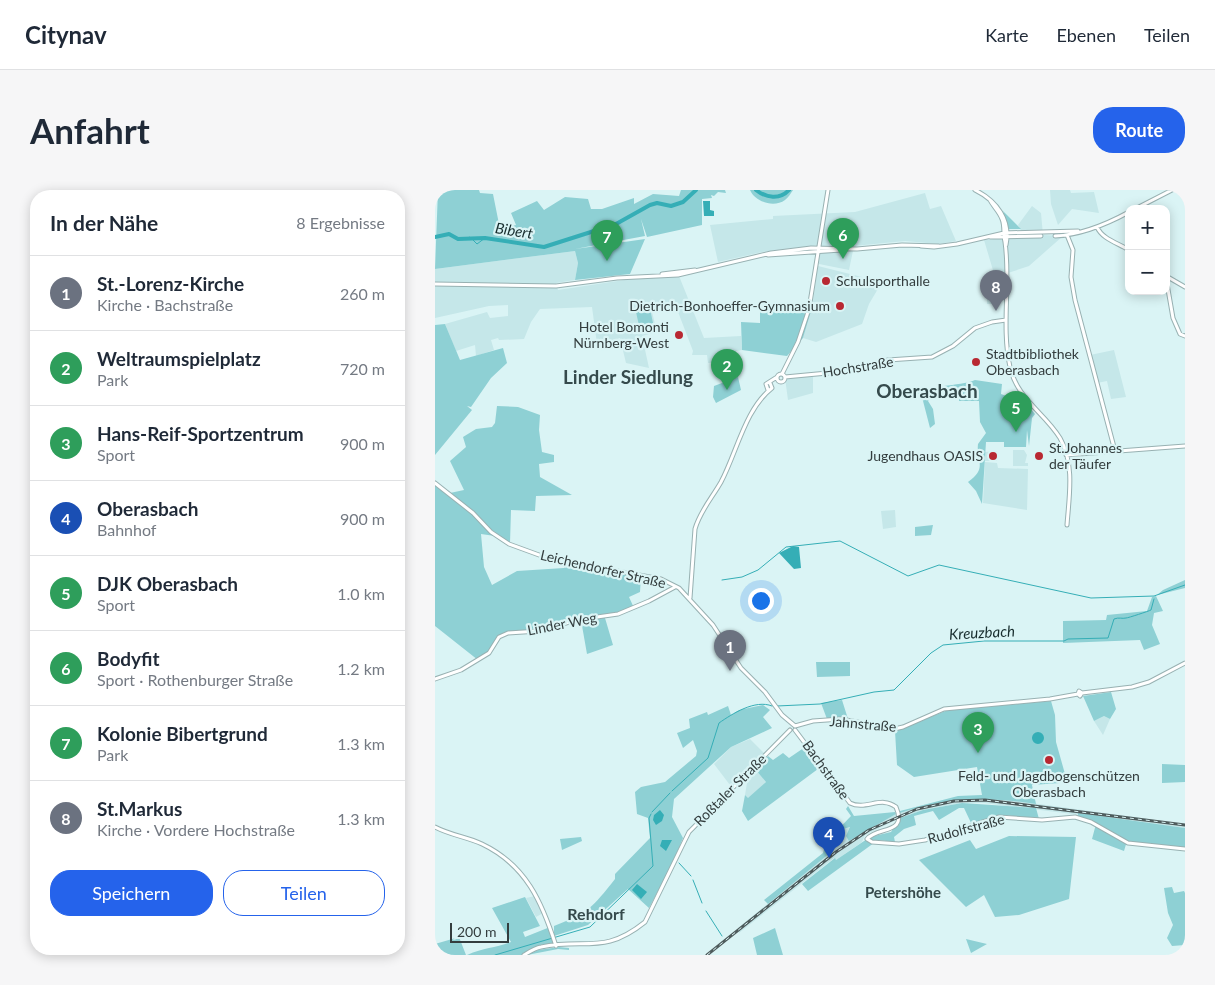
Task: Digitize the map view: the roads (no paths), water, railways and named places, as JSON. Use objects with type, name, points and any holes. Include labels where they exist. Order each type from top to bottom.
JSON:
[{"type":"street","points":[[778,379],[783,381],[783,376],[807,318],[814,289],[817,249],[827,190]]},
{"type":"street","points":[[975,190],[990,200],[1001,215],[1006,235],[1008,358],[1015,382],[1030,405],[1060,438],[1066,455],[1070,493],[1067,525]]},
{"type":"street","points":[[1143,205],[1172,190]]},
{"type":"street","points":[[1167,192],[1176,190]]},
{"type":"street","points":[[1006,235],[1067,235],[1097,226],[1125,214]]},
{"type":"street","points":[[1097,226],[1100,232],[1107,238],[1125,248]]},
{"type":"street","points":[[435,284],[550,286],[697,270],[767,255],[817,249],[939,246],[989,236],[1079,231]]},
{"type":"street","points":[[1067,235],[1073,250],[1071,277],[1075,300],[1115,451]]},
{"type":"street","points":[[1170,279],[1185,287]]},
{"type":"street","points":[[1169,295],[1175,325],[1180,334],[1185,336]]},
{"type":"street","name":"Hochstraße","points":[[783,376],[838,372],[888,360],[932,357],[953,346],[975,328],[1007,320]]},
{"type":"street","points":[[690,598],[695,529],[699,519],[723,477],[741,435],[768,390],[765,386],[783,376]]},
{"type":"street","points":[[1066,455],[1185,446]]},
{"type":"street","name":"Leichendorfer Straße","points":[[435,484],[465,506],[491,532],[509,544],[550,559],[650,577],[669,582],[675,587]]},
{"type":"street","points":[[675,587],[690,598],[713,625],[741,668],[765,692],[795,728]]},
{"type":"street","name":"Linder Weg","points":[[437,679],[461,670],[489,653],[499,637],[508,633],[539,631],[576,620],[618,614],[649,601],[675,587]]},
{"type":"street","name":"Jahnstraße","points":[[795,728],[813,722],[841,719],[894,729],[944,710],[1050,699],[1132,687],[1149,682],[1185,663]]},
{"type":"street","points":[[790,730],[791,725]]},
{"type":"street","points":[[790,730],[795,728]]},
{"type":"street","name":"Bachstraße","points":[[795,728],[849,803],[859,807],[885,802],[896,807],[898,818],[894,826],[874,833],[867,839]]},
{"type":"street","name":"Roßtaler Straße","points":[[617,944],[636,932],[645,922],[693,827],[790,730]]},
{"type":"street","name":"Rudolfstraße","points":[[867,839],[891,844],[915,842],[1005,816],[1042,820],[1075,817],[1095,824],[1129,843],[1185,849]]},
{"type":"street","points":[[435,828],[483,844],[514,866],[528,882],[543,906],[556,946]]},
{"type":"street","points":[[523,955],[538,948],[556,946],[582,949]]},
{"type":"waterway","name":"Bibert","points":[[435,237],[449,234],[458,239],[485,238],[544,247],[616,224],[650,205],[657,203],[671,206],[683,202],[696,190]]},
{"type":"waterway","name":"Bibert","points":[[756,190],[764,195],[773,197],[777,197],[789,190]]},
{"type":"waterway","points":[[470,237],[477,244],[485,238]]},
{"type":"waterway","points":[[722,580],[742,577],[758,570],[786,547],[840,541],[908,576],[939,565],[1091,598],[1154,596],[1185,585]]},
{"type":"waterway","name":"Kreuzbach","points":[[777,706],[820,704],[874,692],[894,690],[931,653],[943,645],[984,641],[1064,641],[1068,639],[1108,638],[1114,619],[1128,618],[1151,610],[1154,599]]},
{"type":"waterway","name":"Kreuzbach","points":[[672,791],[708,758],[719,723],[744,708],[758,704],[772,706]]},
{"type":"waterway","name":"Kreuzbach","points":[[652,812],[670,793]]},
{"type":"waterway","name":"Kreuzbach","points":[[495,955],[590,927],[653,866],[649,818],[651,814]]},
{"type":"waterway","points":[[679,863],[691,876]]},
{"type":"waterway","points":[[693,880],[702,903]]},
{"type":"waterway","points":[[706,911],[722,936]]},
{"type":"railway","points":[[707,955],[836,852],[869,830],[917,809],[954,801],[985,800],[1185,825]]},
{"type":"place","name":"Bodyfit","points":[[843,259]]},
{"type":"place","name":"Kolonie Bibertgrund","points":[[607,261]]},
{"type":"place","name":"Schulsporthalle","points":[[826,281]]},
{"type":"place","name":"Dietrich-Bonhoeffer-Gymnasium","points":[[840,306]]},
{"type":"place","name":"St.Markus","points":[[996,311]]},
{"type":"place","name":"Hotel Bomonti Nürnberg-West","points":[[679,335]]},
{"type":"place","name":"Stadtbibliothek Oberasbach","points":[[976,362]]},
{"type":"place","name":"Weltraumspielplatz","points":[[727,390]]},
{"type":"place","name":"DJK Oberasbach","points":[[1016,432]]},
{"type":"place","name":"Jugendhaus OASIS","points":[[993,456]]},
{"type":"place","name":"St.Johannes der Täufer","points":[[1039,456]]},
{"type":"place","name":"St.-Lorenz-Kirche","points":[[730,671]]},
{"type":"place","name":"Hans-Reif-Sportzentrum","points":[[978,753]]},
{"type":"place","name":"Feld- und Jagdbogenschützen Oberasbach","points":[[1049,760]]},
{"type":"place","name":"Oberasbach","points":[[829,858]]},
{"type":"district","name":"Linder Siedlung","points":[[628,377]]},
{"type":"district","name":"Oberasbach","points":[[927,391]]},
{"type":"district","name":"Petershöhe","points":[[903,893]]},
{"type":"district","name":"Rehdorf","points":[[596,914]]}]
